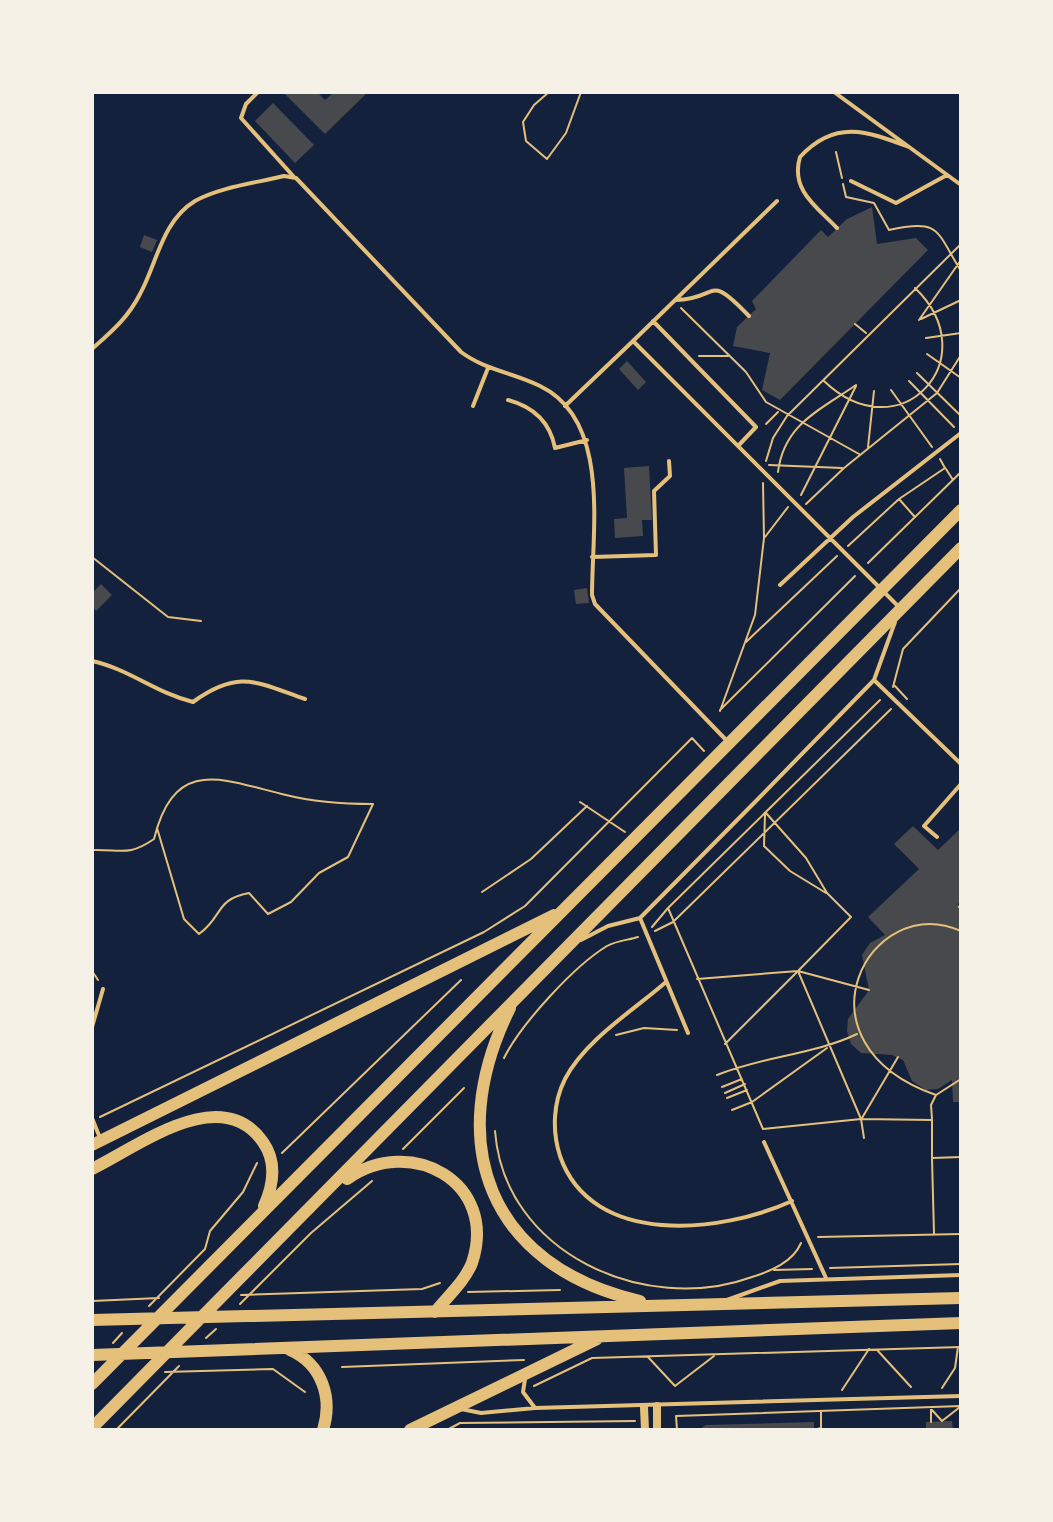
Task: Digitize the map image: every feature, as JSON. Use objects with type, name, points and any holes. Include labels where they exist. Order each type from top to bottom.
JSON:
[{"type":"main road","points":[[92,1384],[961,510]]},
{"type":"main road","points":[[97,1424],[961,548]]},
{"type":"main road","points":[[730,744],[748,763]]},
{"type":"main road","points":[[96,1142],[564,910]]},
{"type":"main road","points":[[516,996],[494,1041],[479,1099],[479,1141],[484,1169],[493,1193],[519,1232],[563,1270],[602,1290],[659,1306]]},
{"type":"main road","points":[[92,1169],[206,1116],[235,1119],[257,1133],[271,1156],[270,1192],[259,1216]]},
{"type":"main road","points":[[325,1195],[356,1173],[391,1161],[414,1160],[431,1166],[457,1184],[475,1223],[472,1262],[465,1277],[435,1312]]},
{"type":"main road","points":[[92,1320],[961,1298]]},
{"type":"main road","points":[[92,1355],[961,1323]]},
{"type":"main road","points":[[410,1430],[534,1365],[603,1335]]},
{"type":"main road","points":[[287,1348],[304,1356],[328,1394],[323,1430]]},
{"type":"street","points":[[657,1406],[657,1430]]},
{"type":"street","points":[[644,1407],[645,1430]]},
{"type":"lane","points":[[258,92],[246,104],[241,118],[451,343],[488,368],[543,387],[578,420],[587,440],[591,461],[595,604],[730,744]]},
{"type":"lane","points":[[834,92],[961,185]]},
{"type":"lane","points":[[837,228],[802,192],[797,177],[800,157],[828,137],[853,130],[909,147]]},
{"type":"lane","points":[[851,181],[896,203],[947,175]]},
{"type":"lane","points":[[92,349],[123,322],[140,294],[172,222],[183,209],[206,197],[284,176],[296,178]]},
{"type":"lane","points":[[565,406],[777,201]]},
{"type":"lane","points":[[674,301],[691,300],[702,292],[717,290],[731,297],[749,316]]},
{"type":"lane","points":[[653,321],[756,427],[738,446]]},
{"type":"lane","points":[[561,951],[608,926],[640,918],[874,680],[901,609],[764,468],[633,341]]},
{"type":"lane","points":[[473,406],[488,368]]},
{"type":"lane","points":[[508,400],[522,404],[542,418],[552,433],[555,448],[587,440]]},
{"type":"lane","points":[[780,585],[891,485],[961,433]]},
{"type":"lane","points":[[592,557],[656,555],[654,491],[670,476],[669,461]]},
{"type":"lane","points":[[92,661],[120,667],[154,688],[193,702],[213,687],[238,680],[305,699]]},
{"type":"lane","points":[[874,680],[961,764]]},
{"type":"lane","points":[[937,837],[924,826],[961,784]]},
{"type":"lane","points":[[640,918],[688,1033]]},
{"type":"lane","points":[[666,982],[582,1055],[564,1081],[555,1125],[560,1154],[568,1172],[581,1190],[599,1206],[624,1218],[652,1223],[741,1218],[792,1201]]},
{"type":"lane","points":[[92,1027],[103,989]]},
{"type":"lane","points":[[93,1119],[96,1142]]},
{"type":"lane","points":[[764,1142],[826,1279]]},
{"type":"lane","points":[[717,1305],[763,1284],[961,1275]]},
{"type":"lane","points":[[534,1365],[525,1380],[523,1392],[535,1408]]},
{"type":"lane","points":[[454,1408],[481,1413],[535,1408],[961,1396]]},
{"type":"path","points":[[549,92],[534,105],[523,122],[526,141],[547,159],[566,133],[581,92]]},
{"type":"path","points":[[836,152],[846,197],[874,203],[889,230],[920,223],[938,232],[961,271]]},
{"type":"path","points":[[961,244],[949,252],[787,416],[773,438],[764,468],[764,538],[755,615],[720,711],[961,472]]},
{"type":"path","points":[[961,260],[919,320],[961,300]]},
{"type":"path","points":[[824,381],[849,402],[872,408],[900,405],[929,385],[940,363],[943,335],[937,313],[915,287]]},
{"type":"path","points":[[674,301],[756,385],[760,396],[787,416],[860,455]]},
{"type":"path","points":[[855,324],[867,334]]},
{"type":"path","points":[[926,338],[961,333]]},
{"type":"path","points":[[927,354],[961,378]]},
{"type":"path","points":[[777,476],[782,452],[799,422],[856,385],[799,499],[805,505],[844,468],[937,393],[961,355]]},
{"type":"path","points":[[687,356],[729,356]]},
{"type":"path","points":[[917,373],[961,416]]},
{"type":"path","points":[[909,381],[961,433]]},
{"type":"path","points":[[868,449],[874,391]]},
{"type":"path","points":[[763,427],[780,411]]},
{"type":"path","points":[[759,459],[764,468]]},
{"type":"path","points":[[764,468],[779,464],[844,468]]},
{"type":"path","points":[[945,468],[953,480]]},
{"type":"path","points":[[745,643],[899,499]]},
{"type":"path","points":[[764,538],[794,502]]},
{"type":"path","points":[[92,557],[168,617],[201,621]]},
{"type":"path","points":[[647,935],[668,908],[894,686],[903,649],[961,588]]},
{"type":"path","points":[[501,1070],[516,1035],[595,954],[611,944],[647,935],[673,922],[891,709]]},
{"type":"path","points":[[93,1119],[484,932],[525,906],[692,738],[705,752]]},
{"type":"path","points":[[92,850],[123,854],[139,849],[154,839],[161,810],[178,789],[197,779],[221,777],[289,796],[373,804],[348,857],[319,873],[291,902],[268,914],[249,893],[233,896],[222,903],[209,926],[199,934],[184,919],[157,828]]},
{"type":"path","points":[[580,802],[634,839]]},
{"type":"path","points":[[482,892],[531,859],[587,806]]},
{"type":"path","points":[[765,812],[806,858],[827,893]]},
{"type":"path","points":[[725,1044],[851,917],[827,893],[782,863],[764,846],[765,812]]},
{"type":"path","points":[[668,908],[763,1129],[861,1119],[932,1120]]},
{"type":"path","points":[[936,1095],[912,1087],[872,1055],[859,1033],[852,1012],[855,987],[865,962],[883,942],[906,929],[932,925],[961,931]]},
{"type":"path","points":[[92,971],[103,989]]},
{"type":"path","points":[[798,971],[861,1119],[864,1138]]},
{"type":"path","points":[[696,979],[798,971],[869,990]]},
{"type":"path","points":[[278,1155],[461,980]]},
{"type":"path","points":[[612,1036],[652,1028],[688,1033]]},
{"type":"path","points":[[717,1075],[737,1067],[830,1046],[859,1033]]},
{"type":"path","points":[[732,1110],[752,1102],[830,1046]]},
{"type":"path","points":[[861,1119],[898,1057]]},
{"type":"path","points":[[722,1087],[742,1079]]},
{"type":"path","points":[[934,1234],[932,1120],[936,1095],[961,1079]]},
{"type":"path","points":[[725,1093],[745,1084]]},
{"type":"path","points":[[402,1149],[464,1088]]},
{"type":"path","points":[[727,1098],[747,1090]]},
{"type":"path","points":[[494,1128],[500,1162],[526,1215],[554,1245],[578,1261],[614,1277],[655,1286],[737,1283],[771,1270],[797,1251],[802,1238]]},
{"type":"path","points":[[932,1158],[961,1157]]},
{"type":"path","points":[[205,1249],[210,1231],[243,1192],[259,1159]]},
{"type":"path","points":[[233,1312],[298,1245],[371,1182]]},
{"type":"path","points":[[815,1237],[961,1234]]},
{"type":"path","points":[[771,1270],[961,1264]]},
{"type":"path","points":[[233,1296],[422,1289],[440,1283]]},
{"type":"path","points":[[463,1292],[560,1290]]},
{"type":"path","points":[[92,1301],[171,1298]]},
{"type":"path","points":[[200,1345],[222,1323]]},
{"type":"path","points":[[530,1389],[592,1358],[960,1347],[955,1368],[930,1408],[931,1422]]},
{"type":"path","points":[[820,1412],[835,1400],[870,1348]]},
{"type":"path","points":[[876,1349],[942,1421],[961,1406]]},
{"type":"path","points":[[647,1356],[675,1386],[717,1353]]},
{"type":"path","points":[[342,1367],[534,1365]]},
{"type":"path","points":[[116,1430],[178,1367]]},
{"type":"path","points":[[152,1373],[273,1369],[305,1392]]},
{"type":"path","points":[[677,1430],[676,1416],[961,1406]]},
{"type":"path","points":[[814,1430],[821,1428],[820,1412]]},
{"type":"path","points":[[447,1430],[460,1423],[635,1421],[635,1430]]},
{"type":"building","points":[[283,92],[317,92],[325,100],[334,92],[368,92],[325,134]]},
{"type":"building","points":[[273,103],[314,145],[295,163],[255,121]]},
{"type":"building","points":[[872,207],[877,244],[916,238],[928,250],[780,400],[762,390],[770,353],[733,346],[737,327],[756,309],[752,301],[821,230],[828,237],[847,219]]},
{"type":"building","points":[[144,235],[157,240],[152,252],[140,247]]},
{"type":"building","points":[[627,361],[646,382],[638,390],[619,369]]},
{"type":"building","points":[[649,466],[652,520],[642,520],[643,536],[615,538],[614,519],[627,518],[624,468]]},
{"type":"building","points":[[101,584],[112,595],[96,611],[92,606],[92,593]]},
{"type":"building","points":[[587,588],[589,603],[576,604],[574,590]]},
{"type":"building","points":[[913,826],[938,850],[961,828],[961,900],[958,904],[961,910],[961,1102],[953,1102],[952,1080],[938,1089],[926,1090],[912,1081],[903,1060],[892,1055],[861,1053],[851,1044],[847,1031],[848,1019],[869,990],[862,955],[870,943],[885,935],[868,917],[919,869],[894,844]]},
{"type":"building","points":[[952,1421],[953,1430],[926,1430],[926,1422]]},
{"type":"building","points":[[814,1422],[814,1430],[698,1430],[706,1425]]}]
